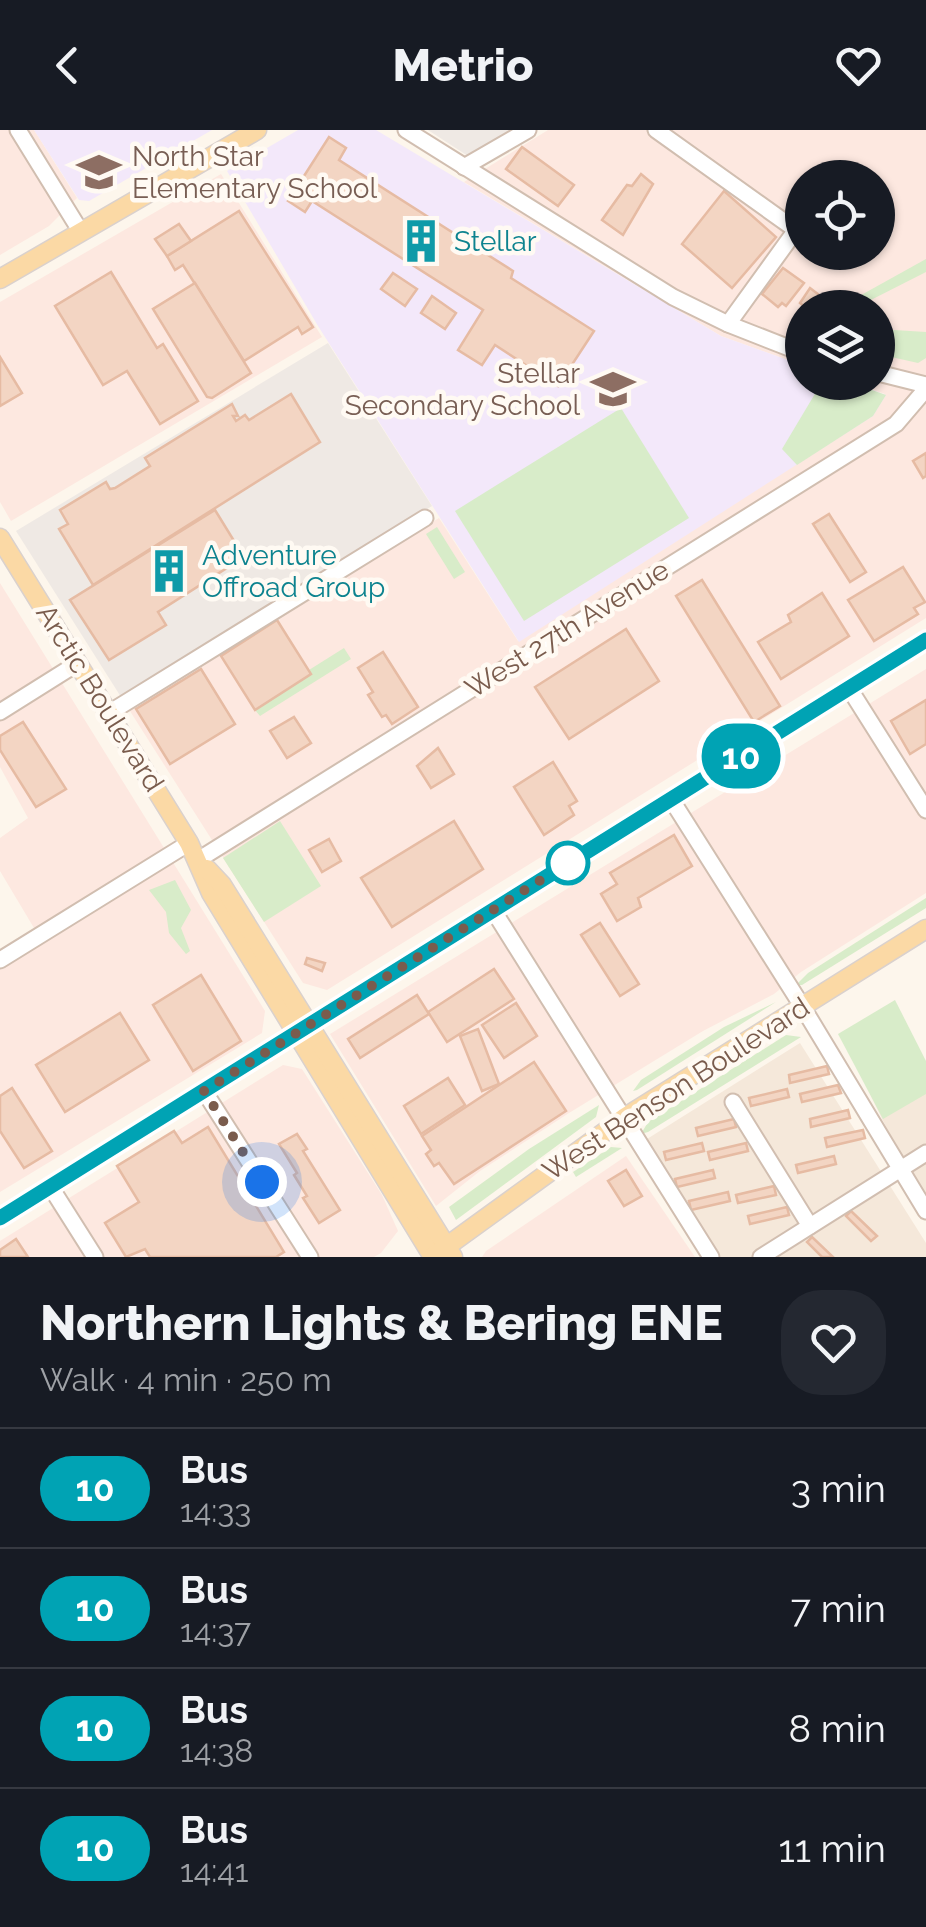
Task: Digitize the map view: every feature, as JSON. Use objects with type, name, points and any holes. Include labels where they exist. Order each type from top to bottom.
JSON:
[{"type":"main road","points":[[0,279],[257,130]]},
{"type":"main road","name":"Arctic Boulevard","points":[[0,538],[194,851],[222,885],[439,1255]]},
{"type":"main road","points":[[0,1218],[926,640]]},
{"type":"main road","name":"West Benson Boulevard","points":[[439,1255],[624,1118],[926,929]]},
{"type":"street","points":[[18,130],[81,232]]},
{"type":"street","points":[[406,130],[673,296],[728,324],[785,346]]},
{"type":"street","points":[[464,167],[528,130]]},
{"type":"street","points":[[656,130],[796,230],[728,324]]},
{"type":"street","points":[[895,379],[926,387]]},
{"type":"street","name":"West 27th Avenue","points":[[0,960],[194,851],[896,424],[926,387]]},
{"type":"street","points":[[109,712],[425,518]]},
{"type":"street","points":[[0,712],[78,663]]},
{"type":"street","points":[[850,688],[926,810]]},
{"type":"street","points":[[671,799],[926,1211]]},
{"type":"street","points":[[493,910],[711,1257]]},
{"type":"street","points":[[204,1091],[310,1257]]},
{"type":"street","points":[[733,1102],[810,1226]]},
{"type":"street","points":[[761,1257],[926,1153]]},
{"type":"street","points":[[50,1186],[94,1257]]},
{"type":"shaded area","points":[[0,130],[34,130],[77,198],[49,226],[0,255]]},
{"type":"shaded area","name":"North Star Elementary School","points":[[34,130],[212,130],[89,201],[79,200]]},
{"type":"shaded area","name":"Stellar Secondary School","points":[[298,130],[376,130],[721,336],[785,359],[785,400],[883,400],[873,416],[519,642],[318,326],[227,171]]},
{"type":"shaded area","points":[[428,130],[515,130],[468,156]]},
{"type":"shaded area","points":[[548,130],[926,130],[926,618],[327,990],[303,983],[128,708],[439,518],[518,641],[876,400],[895,400],[895,290],[785,290],[785,359],[721,336],[464,182]]},
{"type":"shaded area","points":[[221,174],[322,337],[11,521],[0,502],[0,302]]},
{"type":"shaded area","points":[[328,343],[432,506],[121,697],[16,531]]},
{"type":"shaded area","points":[[0,583],[265,1011],[262,1033],[0,1192],[0,968],[91,914],[34,928],[0,871],[0,838],[28,818],[0,767]]},
{"type":"shaded area","points":[[926,669],[926,893],[801,972],[774,994],[703,1031],[569,1113],[480,1171],[436,1206],[330,1034]]},
{"type":"shaded area","points":[[800,1043],[926,1243],[926,1257],[721,1257],[647,1139]]},
{"type":"shaded area","points":[[926,1062],[926,1209],[870,1094]]},
{"type":"shaded area","points":[[283,1065],[302,1069],[382,1195],[398,1231],[381,1253],[374,1257],[0,1257],[0,1241]]},
{"type":"shaded area","points":[[626,1156],[695,1257],[482,1257],[486,1251]]},
{"type":"green space","points":[[926,259],[926,272],[891,290],[870,290]]},
{"type":"green space","points":[[895,330],[926,332],[926,358],[918,363],[895,358]]},
{"type":"green space","points":[[811,400],[883,400],[873,416],[797,465],[782,449]]},
{"type":"green space","points":[[621,408],[689,518],[524,621],[455,511]]},
{"type":"green space","points":[[437,527],[465,572],[454,579],[426,534]]},
{"type":"green space","points":[[344,648],[351,659],[260,716],[255,710],[311,674],[309,670]]},
{"type":"green space","points":[[280,821],[321,886],[264,922],[223,858]]},
{"type":"green space","points":[[175,880],[191,910],[181,928],[190,951],[186,954],[169,933],[166,912],[149,890]]},
{"type":"green space","points":[[926,898],[926,908],[802,985],[796,985],[808,973]]},
{"type":"green space","points":[[895,1000],[926,1061],[926,1094],[883,1119],[838,1034]]},
{"type":"green space","points":[[776,1002],[633,1091],[641,1080],[724,1027]]},
{"type":"green space","points":[[786,1035],[801,1037],[641,1134],[648,1122]]},
{"type":"green space","points":[[599,1105],[596,1117],[456,1220],[449,1207]]},
{"type":"green space","points":[[611,1147],[622,1148],[576,1177],[573,1172]]},
{"type":"building","name":"Stellar","points":[[329,137],[346,148],[339,160],[513,271],[511,278],[594,331],[558,386],[495,345],[482,365],[458,350],[483,310],[312,201],[305,212],[288,201]]},
{"type":"building","points":[[522,147],[574,185],[558,206],[506,169]]},
{"type":"building","points":[[641,174],[653,184],[623,235],[602,220],[627,185],[632,186]]},
{"type":"building","points":[[724,191],[776,237],[732,288],[682,244]]},
{"type":"building","points":[[239,211],[313,327],[302,334],[298,327],[244,361],[183,265],[175,270],[167,256]]},
{"type":"building","points":[[179,224],[191,241],[167,256],[155,239]]},
{"type":"building","points":[[783,268],[804,283],[799,290],[785,290],[785,305],[778,307],[762,294]]},
{"type":"building","points":[[111,272],[157,348],[163,344],[198,401],[160,424],[127,371],[103,385],[55,306]]},
{"type":"building","points":[[393,273],[417,289],[405,306],[381,289]]},
{"type":"building","points":[[195,283],[251,373],[212,398],[207,397],[153,309]]},
{"type":"building","points":[[432,296],[456,313],[445,329],[421,313]]},
{"type":"building","points":[[0,357],[22,393],[0,406]]},
{"type":"building","points":[[291,394],[320,442],[93,585],[59,529],[68,524],[60,510],[106,482],[110,489],[115,488],[150,466],[145,458],[232,404],[238,416],[233,416],[236,421],[245,415],[249,420]]},
{"type":"building","points":[[926,453],[926,476],[923,478],[913,461]]},
{"type":"building","name":"Adventure Offroad Group","points":[[215,510],[244,557],[158,612],[166,625],[109,660],[70,600]]},
{"type":"building","points":[[829,514],[866,572],[850,582],[813,524]]},
{"type":"building","points":[[903,567],[925,602],[914,608],[918,614],[874,641],[848,600]]},
{"type":"building","points":[[702,580],[780,706],[754,722],[676,596]]},
{"type":"building","points":[[822,593],[849,636],[781,679],[758,642],[791,622],[788,615]]},
{"type":"building","points":[[277,620],[311,674],[255,710],[221,656]]},
{"type":"building","points":[[626,629],[659,681],[569,739],[535,687]]},
{"type":"building","points":[[383,652],[418,707],[392,724],[386,715],[382,717],[368,695],[373,692],[358,668]]},
{"type":"building","points":[[201,669],[235,724],[170,764],[136,709]]},
{"type":"building","points":[[926,700],[926,744],[910,754],[891,721]]},
{"type":"building","points":[[294,717],[311,743],[287,758],[270,731]]},
{"type":"building","points":[[23,722],[66,789],[36,807],[0,750],[0,736]]},
{"type":"building","points":[[438,748],[454,774],[431,788],[417,766]]},
{"type":"building","points":[[553,762],[577,801],[569,806],[574,815],[544,835],[514,787]]},
{"type":"building","points":[[454,821],[483,869],[392,927],[361,878]]},
{"type":"building","points":[[674,835],[692,866],[638,898],[641,907],[617,921],[601,894],[617,884],[610,873]]},
{"type":"building","points":[[329,839],[341,861],[322,872],[309,850]]},
{"type":"building","points":[[600,923],[639,984],[620,996],[581,935]]},
{"type":"building","points":[[307,958],[325,963],[322,971],[305,964]]},
{"type":"building","points":[[494,969],[514,999],[447,1042],[428,1012]]},
{"type":"building","points":[[201,975],[241,1041],[193,1071],[153,1005]]},
{"type":"building","points":[[417,995],[429,1014],[360,1058],[348,1039]]},
{"type":"building","points":[[516,1003],[537,1036],[504,1058],[482,1025]]},
{"type":"building","points":[[120,1013],[149,1060],[65,1112],[36,1065]]},
{"type":"building","points":[[478,1029],[499,1084],[482,1091],[460,1036]]},
{"type":"building","points":[[534,1062],[566,1111],[454,1184],[439,1163],[434,1166],[426,1154],[431,1150],[422,1136]]},
{"type":"building","points":[[827,1066],[829,1074],[790,1083],[789,1075]]},
{"type":"building","points":[[448,1078],[465,1105],[421,1134],[404,1106]]},
{"type":"building","points":[[838,1085],[841,1093],[802,1102],[800,1094]]},
{"type":"building","points":[[12,1088],[52,1151],[24,1168],[0,1131],[0,1096]]},
{"type":"building","points":[[787,1089],[789,1097],[751,1106],[749,1098]]},
{"type":"building","points":[[848,1110],[850,1118],[811,1127],[810,1119]]},
{"type":"building","points":[[734,1119],[736,1127],[698,1136],[696,1128]]},
{"type":"building","points":[[208,1127],[284,1252],[276,1257],[150,1257],[145,1249],[126,1257],[105,1223],[139,1202],[117,1166],[174,1131],[182,1143]]},
{"type":"building","points":[[863,1130],[865,1138],[827,1147],[825,1138]]},
{"type":"building","points":[[297,1134],[307,1149],[303,1151],[340,1210],[319,1223],[279,1144]]},
{"type":"building","points":[[702,1143],[704,1151],[666,1160],[664,1152]]},
{"type":"building","points":[[746,1143],[748,1151],[710,1160],[708,1152]]},
{"type":"building","points":[[834,1156],[836,1164],[798,1173],[796,1165]]},
{"type":"building","points":[[626,1170],[642,1196],[624,1206],[608,1181]]},
{"type":"building","points":[[713,1170],[715,1178],[677,1187],[675,1179]]},
{"type":"building","points":[[774,1186],[776,1195],[738,1203],[736,1195]]},
{"type":"building","points":[[728,1192],[730,1201],[691,1210],[689,1201]]},
{"type":"building","points":[[787,1207],[789,1215],[750,1224],[748,1216]]},
{"type":"building","points":[[851,1211],[877,1236],[871,1241],[846,1216]]},
{"type":"building","points":[[812,1237],[833,1257],[822,1257],[807,1242]]},
{"type":"building","points":[[16,1239],[28,1257],[0,1257],[0,1250]]},
{"type":"bus line","name":"10","points":[[0,1218],[926,640]]},
{"type":"place","name":"North Star Elementary School","points":[[99,172]]},
{"type":"place","name":"Stellar","points":[[421,241]]},
{"type":"place","name":"Stellar Secondary School","points":[[613,389]]},
{"type":"place","name":"Adventure Offroad Group","points":[[169,571]]},
{"type":"route","points":[[262,1182],[204,1091],[568,863]]}]
